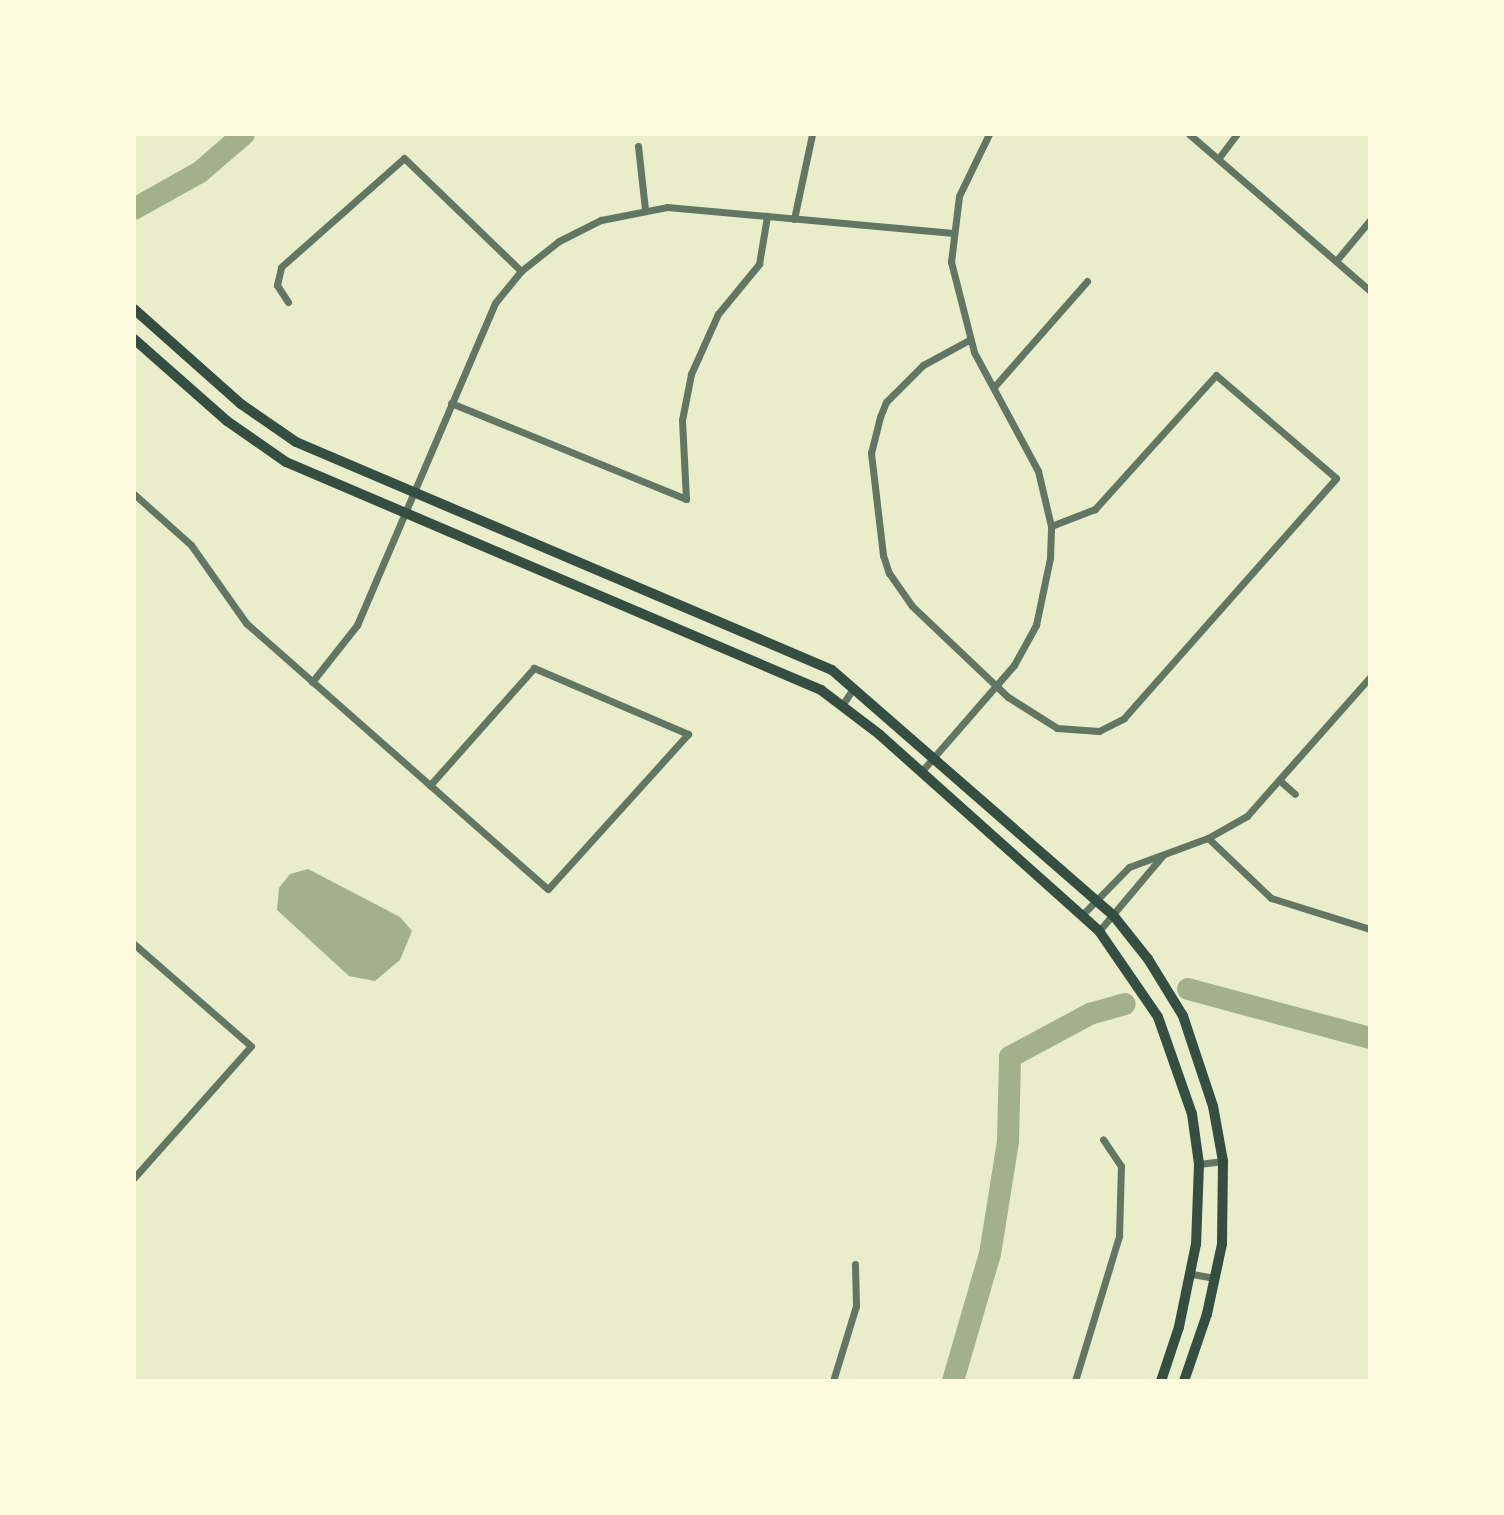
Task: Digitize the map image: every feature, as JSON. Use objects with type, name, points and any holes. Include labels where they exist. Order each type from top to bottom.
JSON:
[{"type":"main road","points":[[134,309],[260,419],[296,442],[780,645],[854,687],[1113,915],[1148,959],[1183,1016],[1213,1106],[1223,1161],[1222,1244],[1184,1381]]},
{"type":"main road","points":[[134,339],[248,437],[286,462],[771,665],[843,704],[1099,931],[1145,996],[1169,1040],[1192,1114],[1199,1164],[1192,1274],[1161,1381]]},
{"type":"street","points":[[794,219],[812,134]]},
{"type":"street","points":[[921,772],[998,686],[1036,625],[1047,579],[1051,526],[1038,471],[969,340],[956,295],[951,233],[967,175],[989,134]]},
{"type":"street","points":[[1189,134],[1370,291]]},
{"type":"street","points":[[1218,159],[1237,134]]},
{"type":"street","points":[[638,146],[645,209]]},
{"type":"street","points":[[288,302],[277,285],[281,267],[404,158],[521,271]]},
{"type":"street","points":[[312,682],[357,625],[476,338],[521,271],[579,229],[645,209],[693,208],[951,233]]},
{"type":"street","points":[[451,403],[686,499],[682,420],[691,374],[718,314],[759,264],[767,216]]},
{"type":"street","points":[[1336,261],[1370,220]]},
{"type":"street","points":[[994,387],[1087,281]]},
{"type":"street","points":[[969,340],[923,365],[898,388],[883,410],[871,453],[889,573],[912,606],[998,686],[1057,728],[1078,733],[1112,726],[1336,478],[1216,375],[1095,509],[1051,526]]},
{"type":"street","points":[[134,494],[191,545],[236,613],[312,682],[548,889],[688,734],[534,668],[430,785]]},
{"type":"street","points":[[1082,915],[1129,867],[1208,838],[1247,816],[1370,677]]},
{"type":"street","points":[[843,704],[854,687]]},
{"type":"street","points":[[1279,780],[1295,794]]},
{"type":"street","points":[[1208,838],[1271,898],[1370,929]]},
{"type":"street","points":[[1099,931],[1163,855]]},
{"type":"street","points":[[134,944],[251,1046],[134,1178]]},
{"type":"street","points":[[1075,1381],[1119,1236],[1121,1166],[1103,1139]]},
{"type":"street","points":[[1199,1164],[1223,1161]]},
{"type":"street","points":[[833,1381],[856,1306],[855,1264]]},
{"type":"street","points":[[1192,1274],[1215,1278]]},
{"type":"shaded area","points":[[308,869],[400,917],[412,931],[400,960],[375,981],[349,976],[277,910],[279,888],[290,874]]},
{"type":"waterway","points":[[134,209],[200,172],[244,134]]},
{"type":"waterway","points":[[1188,989],[1370,1038]]},
{"type":"waterway","points":[[953,1381],[990,1254],[1008,1141],[1010,1057],[1090,1014],[1125,1004]]}]
